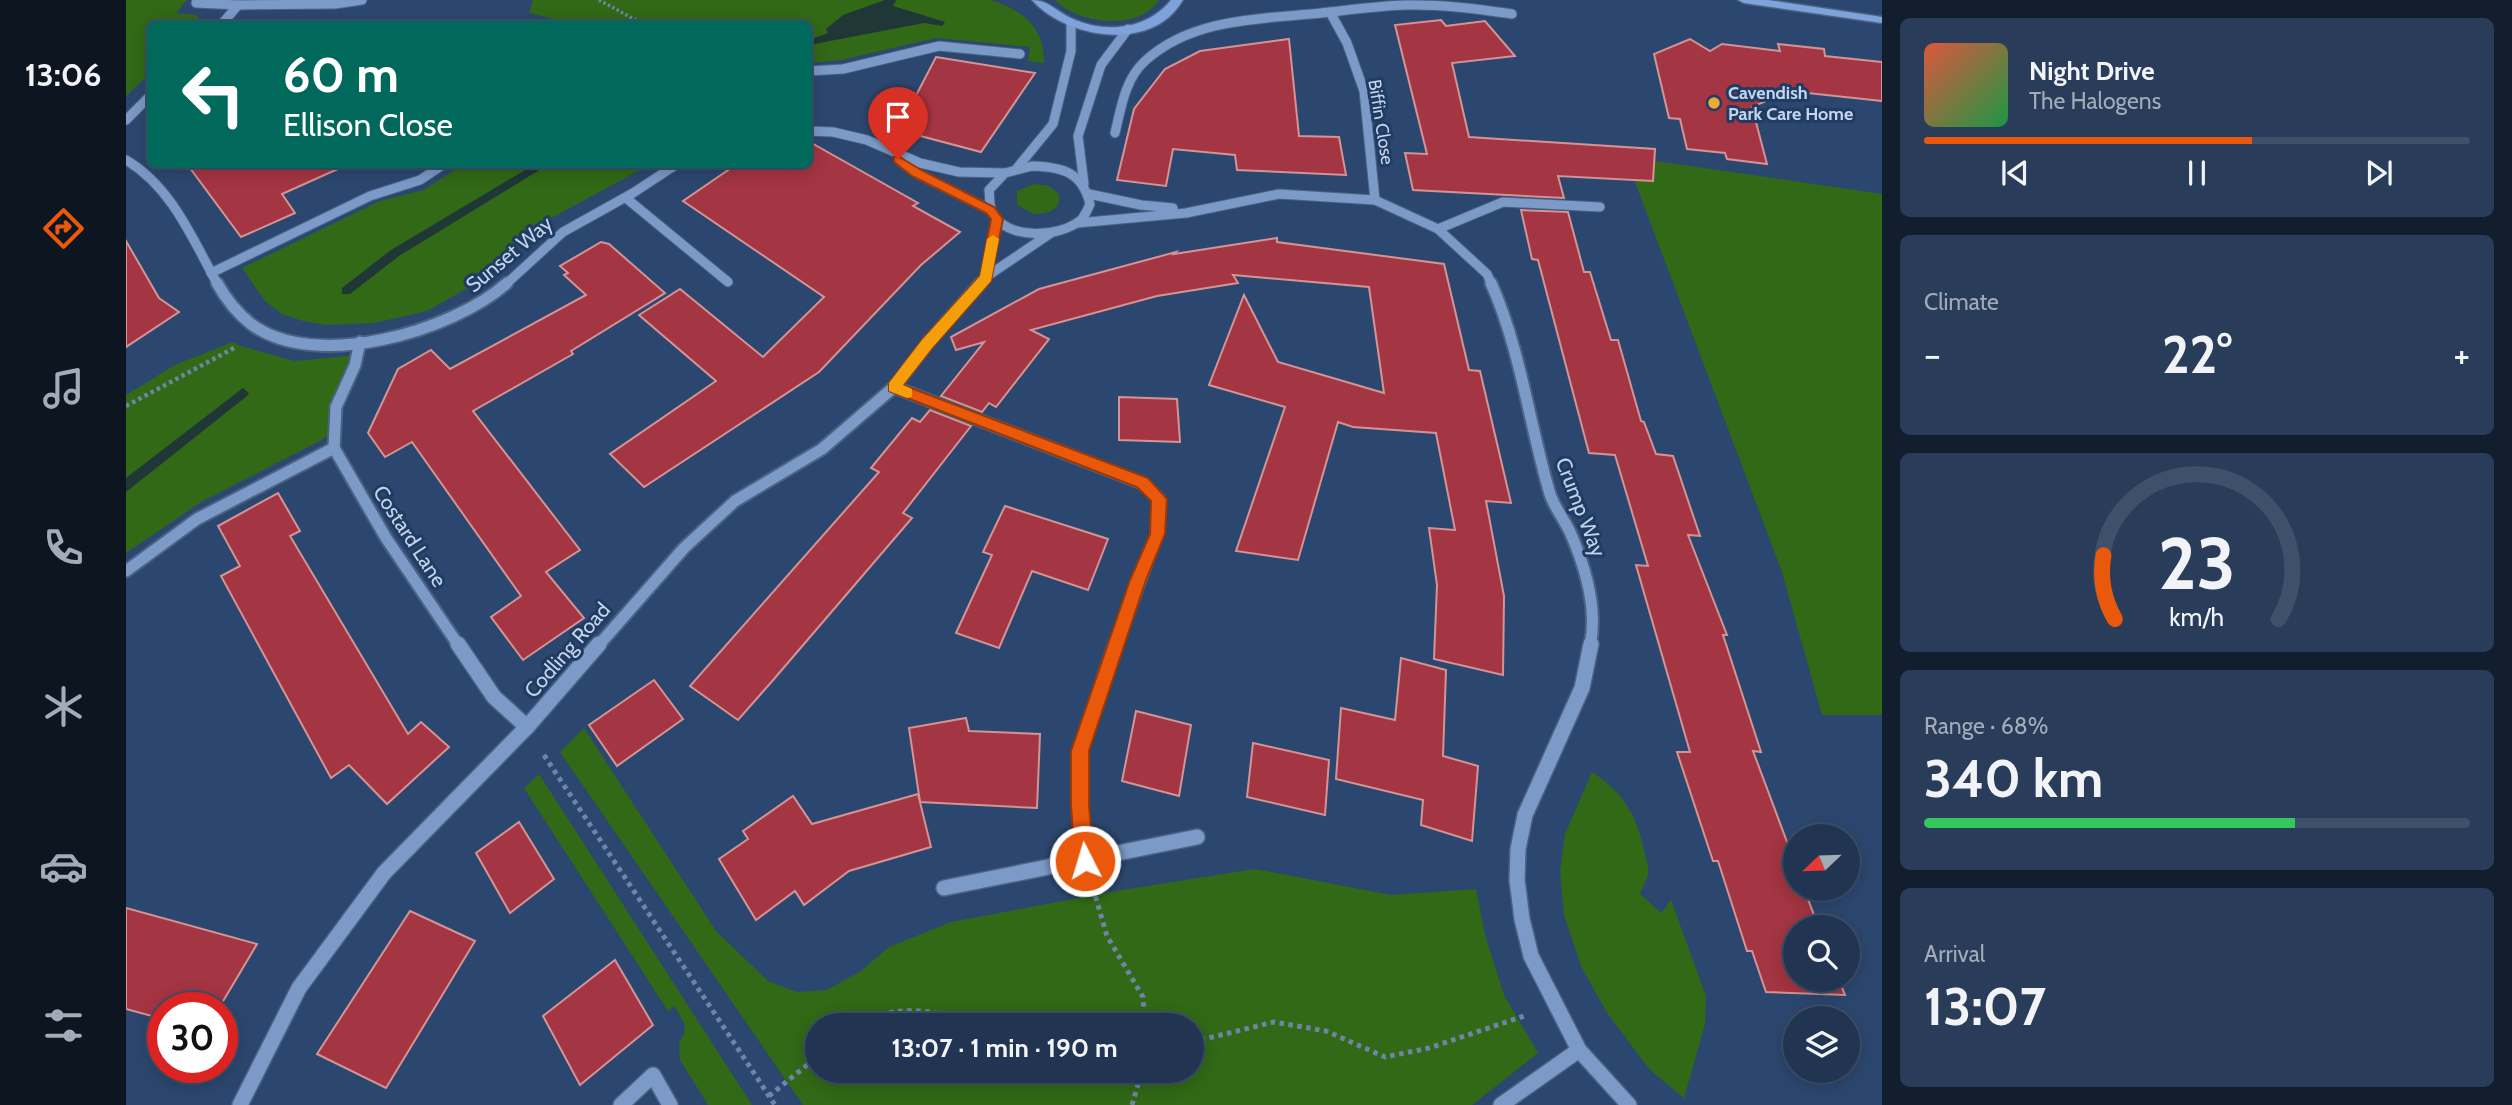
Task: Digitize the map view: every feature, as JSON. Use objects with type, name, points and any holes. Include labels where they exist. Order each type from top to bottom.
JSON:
[{"type":"main road","points":[[1038,0],[1045,9],[1071,23],[1089,28],[1128,29],[1160,19],[1171,11],[1177,0]]},
{"type":"main road","points":[[1744,0],[1882,20]]},
{"type":"street","points":[[196,4],[335,4],[362,0]]},
{"type":"street","points":[[225,21],[238,5]]},
{"type":"street","points":[[1115,133],[1129,82],[1144,61],[1170,42],[1222,24],[1394,6],[1466,8],[1512,14]]},
{"type":"street","name":"Biffin Close","points":[[1329,12],[1347,43],[1364,91],[1376,200]]},
{"type":"street","points":[[1017,168],[1053,124],[1071,51],[1071,23]]},
{"type":"street","points":[[1084,184],[1078,136],[1101,65],[1128,29]]},
{"type":"street","points":[[812,71],[843,69],[939,46],[1020,54]]},
{"type":"street","points":[[126,120],[147,99]]},
{"type":"street","points":[[812,131],[833,132],[880,146],[920,163],[959,172],[1005,173],[1032,166],[1055,168],[1075,176],[1084,184],[1090,194],[1090,205],[1086,215],[1077,223],[1051,233],[1020,232],[993,214],[916,173],[880,146]]},
{"type":"street","name":"Sunset Way","points":[[126,160],[151,178],[179,216],[231,306],[250,325],[265,334],[332,346],[399,338],[434,328],[467,313],[488,299],[563,232],[626,198],[671,168]]},
{"type":"street","points":[[211,273],[370,196],[420,180],[438,168]]},
{"type":"street","points":[[986,277],[993,214],[989,190],[1005,173]]},
{"type":"street","name":"Crump Way","points":[[1090,194],[1141,205],[1198,210]]},
{"type":"street","name":"Crump Way","points":[[1077,223],[1198,210],[1279,194],[1334,195],[1376,200],[1438,229],[1487,274],[1505,314],[1551,497],[1570,534],[1587,579],[1593,633],[1582,688],[1525,815],[1518,849],[1517,880],[1531,956],[1555,1006],[1579,1049],[1629,1105]]},
{"type":"street","points":[[626,198],[728,282]]},
{"type":"street","points":[[1438,229],[1503,202],[1600,207]]},
{"type":"street","name":"Codling Road","points":[[240,1105],[299,988],[384,873],[527,727],[694,538],[735,501],[822,449],[894,387],[927,344],[986,277],[1051,233]]},
{"type":"street","points":[[126,571],[197,519],[334,448],[336,407],[355,365],[360,342]]},
{"type":"street","points":[[894,387],[1142,483],[1159,499],[1157,534],[1138,580],[1080,751],[1080,805],[1085,861]]},
{"type":"street","name":"Costard Lane","points":[[334,448],[386,538],[494,697],[527,727]]},
{"type":"street","points":[[944,888],[1197,838]]},
{"type":"street","points":[[1501,1105],[1579,1049]]},
{"type":"street","points":[[621,1105],[653,1075],[670,1105]]},
{"type":"path","points":[[599,0],[638,21]]},
{"type":"path","points":[[126,406],[202,363],[265,334]]},
{"type":"path","points":[[527,727],[775,1105]]},
{"type":"path","points":[[1085,861],[1107,936],[1143,997],[1144,1013]]},
{"type":"path","points":[[1204,1039],[1274,1023],[1326,1031],[1385,1057],[1429,1048],[1555,1006]]},
{"type":"path","points":[[881,1013],[897,1007],[938,1013]]},
{"type":"path","points":[[769,1096],[805,1067]]},
{"type":"path","points":[[1132,1105],[1138,1083]]},
{"type":"green space","points":[[126,0],[187,0],[176,13],[196,15],[202,21],[147,21],[147,76],[126,96]]},
{"type":"green space","points":[[533,0],[991,0],[1013,9],[1030,22],[1040,40],[1044,63],[1028,61],[1030,47],[936,38],[841,60],[812,63],[812,21],[562,21],[529,13]]},
{"type":"green space","points":[[1055,0],[1159,0],[1137,17],[1108,21],[1078,15]]},
{"type":"green space","points":[[1623,150],[1649,160],[1882,194],[1882,715],[1822,715],[1782,572]]},
{"type":"green space","points":[[457,168],[643,168],[546,221],[475,284],[427,311],[374,323],[327,325],[303,321],[282,314],[265,301],[242,268],[380,201],[424,190]]},
{"type":"green space","points":[[1034,184],[1049,186],[1059,194],[1056,207],[1048,212],[1034,214],[1017,205],[1017,191]]},
{"type":"green space","points":[[233,342],[295,361],[357,355],[336,407],[335,433],[201,502],[126,553],[126,395],[175,365]]},
{"type":"green space","points":[[584,728],[716,931],[768,981],[797,992],[827,990],[861,971],[889,947],[951,922],[1122,890],[1255,869],[1391,895],[1476,889],[1485,935],[1504,995],[1538,1053],[1472,1105],[803,1105],[560,752]]},
{"type":"green space","points":[[1592,772],[1619,795],[1631,813],[1648,867],[1640,894],[1661,913],[1671,900],[1706,996],[1705,1024],[1684,1098],[1650,1070],[1607,1013],[1581,966],[1564,915],[1560,871],[1565,834]]},
{"type":"green space","points":[[539,774],[752,1105],[708,1105],[680,1060],[679,1043],[685,1025],[675,1006],[668,1011],[524,788]]},
{"type":"shaded area","points":[[885,0],[896,0],[893,6],[945,22],[942,26],[924,23],[812,44],[812,39],[828,33],[826,29],[843,15]]},
{"type":"building","points":[[1441,20],[1446,26],[1485,21],[1515,56],[1452,63],[1469,137],[1655,149],[1653,181],[1558,176],[1564,198],[1413,190],[1405,153],[1427,154],[1395,25]]},
{"type":"building","points":[[1289,39],[1299,136],[1339,137],[1346,175],[1237,170],[1235,155],[1173,149],[1166,186],[1117,180],[1134,109],[1165,69],[1200,51]]},
{"type":"building","name":"Cavendish Park Care Home","points":[[1690,39],[1710,51],[1722,44],[1780,51],[1778,44],[1824,49],[1825,56],[1882,62],[1882,101],[1789,91],[1752,107],[1767,164],[1727,159],[1725,153],[1687,149],[1680,119],[1669,118],[1654,54]]},
{"type":"building","points":[[936,57],[1035,73],[981,152],[898,130]]},
{"type":"building","points":[[812,143],[918,203],[913,206],[960,232],[921,265],[819,372],[644,487],[610,454],[716,381],[639,315],[680,289],[763,357],[824,297],[683,201],[731,168],[812,168]]},
{"type":"building","points":[[190,168],[340,168],[282,194],[295,213],[241,237]]},
{"type":"building","points":[[1521,210],[1568,212],[1584,272],[1590,272],[1611,340],[1618,340],[1641,421],[1644,422],[1656,454],[1673,456],[1700,536],[1688,535],[1727,635],[1723,635],[1761,752],[1753,751],[1783,831],[1783,901],[1809,901],[1814,915],[1783,915],[1783,992],[1844,992],[1845,995],[1766,992],[1752,951],[1747,951],[1718,861],[1713,861],[1677,752],[1690,752],[1636,565],[1648,566],[1615,455],[1589,453],[1538,260],[1532,259]]},
{"type":"building","points":[[1277,238],[1277,242],[1444,264],[1469,370],[1480,371],[1511,503],[1486,501],[1504,596],[1503,675],[1434,659],[1437,585],[1429,528],[1455,530],[1436,433],[1353,427],[1338,422],[1298,560],[1236,551],[1285,407],[1209,385],[1244,295],[1278,362],[1384,393],[1369,287],[1233,275],[1238,283],[1157,296],[1031,330],[1049,339],[996,407],[989,403],[982,412],[941,396],[984,342],[956,350],[951,337],[1039,289],[1176,252],[1174,254]]},
{"type":"building","points":[[126,241],[159,298],[179,312],[126,347]]},
{"type":"building","points":[[601,242],[609,244],[665,293],[571,351],[573,354],[473,411],[580,550],[546,572],[584,618],[523,660],[491,617],[521,596],[412,442],[385,457],[368,433],[398,369],[431,350],[450,369],[586,295],[564,275],[568,273],[560,266]]},
{"type":"building","points":[[1119,397],[1177,399],[1180,442],[1119,440]]},
{"type":"building","points":[[930,410],[971,426],[903,513],[912,518],[774,679],[738,720],[690,686],[879,472],[871,468],[912,418],[920,422]]},
{"type":"building","points":[[278,493],[300,531],[290,536],[408,734],[421,722],[449,747],[387,804],[349,765],[331,778],[221,576],[240,566],[218,526]]},
{"type":"building","points":[[1005,506],[1108,539],[1088,590],[1032,571],[999,648],[956,633],[992,555],[983,552]]},
{"type":"building","points":[[1401,658],[1446,670],[1443,756],[1478,766],[1472,841],[1421,825],[1423,800],[1336,779],[1341,708],[1395,720]]},
{"type":"building","points":[[654,680],[683,719],[617,766],[589,725]]},
{"type":"building","points":[[1136,711],[1191,725],[1179,796],[1122,781]]},
{"type":"building","points":[[966,718],[969,731],[1040,734],[1037,808],[920,802],[909,728]]},
{"type":"building","points":[[1253,743],[1329,760],[1325,815],[1247,797]]},
{"type":"building","points":[[918,794],[931,847],[849,871],[804,905],[795,891],[756,920],[719,859],[748,839],[743,831],[793,796],[812,824]]},
{"type":"building","points":[[519,822],[554,879],[510,913],[476,853]]},
{"type":"building","points":[[126,908],[257,944],[228,992],[147,992],[147,1015],[126,1009]]},
{"type":"building","points":[[410,911],[475,941],[386,1088],[317,1054]]},
{"type":"building","points":[[615,960],[653,1025],[580,1085],[543,1016]]},
{"type":"waterway","points":[[346,291],[395,253],[537,168]]},
{"type":"waterway","points":[[126,486],[243,393]]},
{"type":"slow traffic","points":[[907,393],[894,387],[927,344],[986,277],[993,239]]},
{"type":"place","name":"Cavendish Park Care Home","points":[[1714,103]]},
{"type":"route","points":[[898,159],[916,173],[990,210],[997,219],[986,277],[927,344],[894,387],[1142,483],[1159,499],[1157,534],[1138,580],[1080,751],[1080,805],[1085,861]]}]
